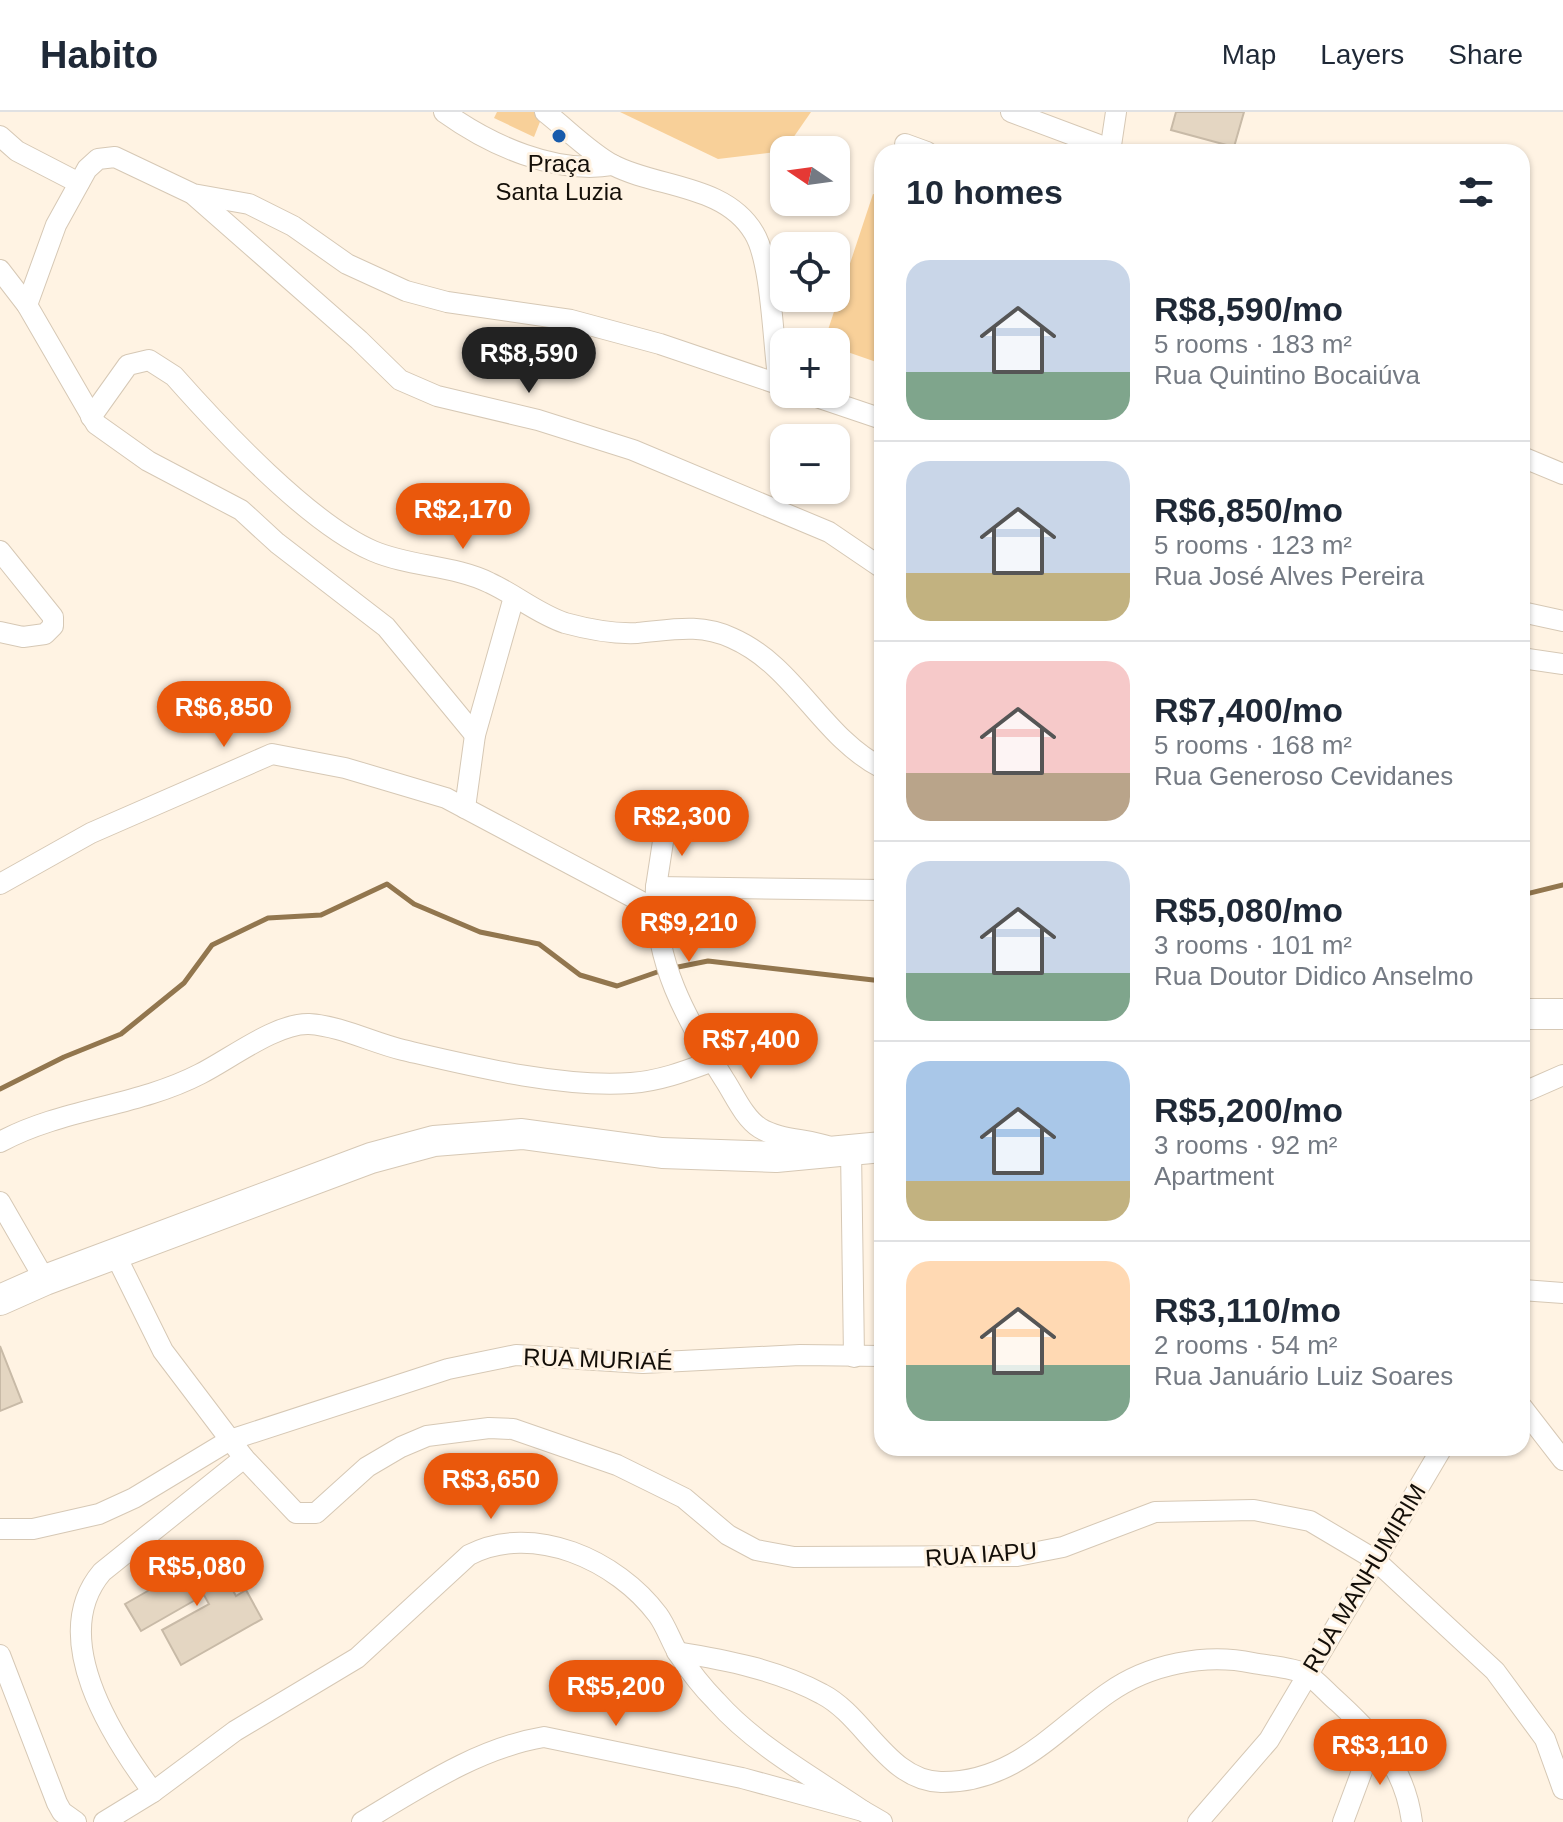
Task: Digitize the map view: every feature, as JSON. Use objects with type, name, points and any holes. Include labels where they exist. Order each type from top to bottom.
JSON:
[{"type":"street","points":[[444,112],[492,138],[552,163],[584,168],[613,165]]},
{"type":"street","points":[[545,112],[613,165],[681,185],[724,204],[754,232],[764,265],[773,328]]},
{"type":"street","points":[[1011,112],[1094,144]]},
{"type":"street","points":[[1111,144],[1116,112]]},
{"type":"street","points":[[0,136],[17,151],[79,183]]},
{"type":"street","points":[[27,305],[56,225],[79,183],[98,159],[115,157],[193,194],[249,204],[293,226],[347,264],[406,291],[447,302],[571,320],[660,344],[770,381]]},
{"type":"street","points":[[193,194],[400,380],[437,396],[538,420],[633,450],[829,532],[874,563]]},
{"type":"street","points":[[0,270],[27,305],[91,417],[119,443],[241,510],[277,543],[386,627],[475,735]]},
{"type":"street","points":[[91,417],[128,365],[149,360],[174,376],[306,508],[374,552],[489,582],[565,623],[628,633],[682,627],[712,630],[734,639],[757,651],[794,682],[825,722],[874,762]]},
{"type":"street","points":[[849,408],[874,416]]},
{"type":"street","points":[[1530,460],[1563,474]]},
{"type":"street","points":[[0,551],[53,617],[53,626],[45,634],[23,637],[0,632]]},
{"type":"street","points":[[465,808],[475,735],[514,597]]},
{"type":"street","points":[[1530,614],[1563,621]]},
{"type":"street","points":[[1530,659],[1563,664]]},
{"type":"street","points":[[0,884],[91,833],[272,754],[409,785],[465,808],[655,909]]},
{"type":"street","points":[[666,822],[655,909],[674,990],[689,1025],[756,1126],[846,1150]]},
{"type":"street","points":[[656,887],[874,890]]},
{"type":"street","points":[[1530,1014],[1563,1014]]},
{"type":"street","points":[[0,1142],[67,1115],[151,1096],[198,1075],[282,1028],[307,1024],[403,1050],[509,1072],[587,1082],[631,1083],[671,1076],[713,1061]]},
{"type":"street","points":[[1530,1089],[1563,1075]]},
{"type":"street","points":[[0,1300],[45,1280],[382,1154],[470,1136],[522,1134],[662,1153],[714,1156],[776,1157],[874,1148]]},
{"type":"street","points":[[846,1150],[854,1357]]},
{"type":"street","points":[[0,1202],[45,1280]]},
{"type":"street","points":[[115,1254],[163,1351],[244,1458],[102,1572],[85,1594],[81,1618],[85,1656],[100,1710],[121,1749],[153,1792]]},
{"type":"street","points":[[1530,1291],[1563,1293]]},
{"type":"street","name":"RUA MURIAÉ","points":[[0,1529],[33,1529],[99,1514],[134,1498],[230,1440],[448,1369],[516,1355],[643,1363],[800,1355],[874,1356]]},
{"type":"street","points":[[1530,1417],[1563,1460]]},
{"type":"street","name":"RUA IAPU","points":[[244,1458],[296,1513],[309,1516],[367,1467],[401,1447],[427,1436],[462,1429],[513,1429],[617,1465],[684,1498],[728,1535],[756,1550],[794,1557],[1017,1556],[1063,1547],[1155,1512],[1254,1510],[1310,1521],[1374,1559],[1495,1671],[1545,1739],[1563,1789]]},
{"type":"street","name":"RUA MANHUMIRIM","points":[[1198,1822],[1228,1792],[1269,1740],[1437,1456]]},
{"type":"street","points":[[104,1822],[153,1792],[235,1731],[357,1658],[447,1572],[492,1544],[521,1540],[552,1546],[622,1579],[659,1617],[677,1652],[716,1702],[747,1732],[882,1822]]},
{"type":"street","points":[[677,1652],[758,1670],[826,1695],[909,1773],[940,1782],[982,1776],[1037,1752],[1110,1691],[1153,1671],[1196,1660],[1231,1658],[1307,1674],[1375,1736],[1408,1790],[1412,1822]]},
{"type":"street","points":[[0,1655],[57,1803],[62,1812],[76,1822]]},
{"type":"street","points":[[1343,1822],[1375,1736]]},
{"type":"street","points":[[362,1822],[433,1780],[511,1743],[544,1737],[742,1778],[863,1811]]},
{"type":"shaded area","points":[[497,112],[543,114],[534,137],[494,118]]},
{"type":"shaded area","points":[[620,112],[811,112],[794,136],[770,136],[770,153],[718,159]]},
{"type":"shaded area","points":[[873,194],[874,194],[874,361],[850,353],[850,328],[829,328],[834,312],[850,312],[850,263]]},
{"type":"building","points":[[1176,112],[1244,112],[1235,144],[1223,144],[1171,130]]},
{"type":"building","points":[[0,1346],[22,1402],[0,1411]]},
{"type":"building","points":[[221,1549],[234,1571],[225,1576],[236,1596],[246,1590],[262,1619],[181,1665],[162,1630],[209,1604],[204,1595],[141,1631],[125,1604]]},
{"type":"waterway","points":[[0,1089],[64,1057],[121,1034],[184,983],[212,945],[268,918],[321,915],[387,884],[414,904],[480,932],[539,944],[580,975],[617,986],[663,970]]},
{"type":"waterway","points":[[1530,893],[1563,885]]},
{"type":"waterway","points":[[673,968],[708,961],[874,980]]},
{"type":"place","name":"Praça Santa Luzia","points":[[559,136]]}]
